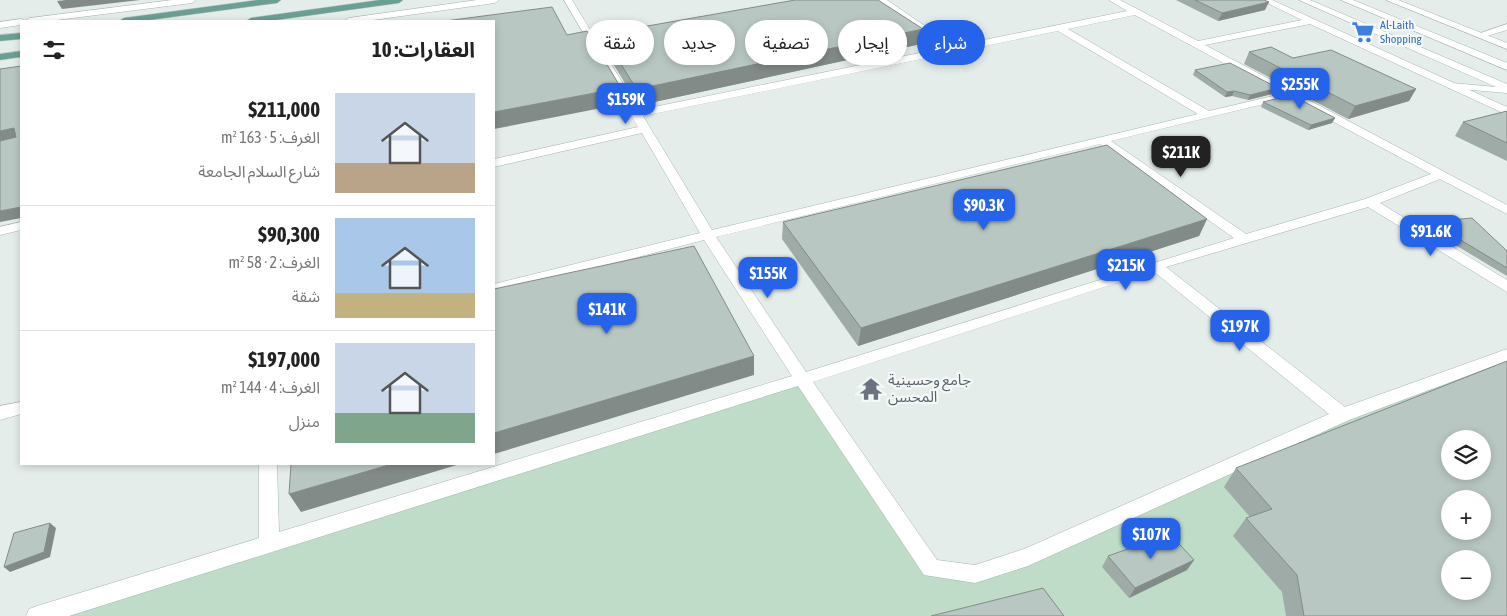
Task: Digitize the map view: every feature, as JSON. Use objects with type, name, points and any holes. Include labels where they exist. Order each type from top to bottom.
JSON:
[{"type":"main road","points":[[131,20],[277,0]]},
{"type":"main road","points":[[258,20],[399,0]]},
{"type":"main road","points":[[0,38],[20,36]]},
{"type":"main road","points":[[0,57],[20,54]]},
{"type":"street","points":[[36,20],[130,4],[192,0]]},
{"type":"street","points":[[357,20],[495,0]]},
{"type":"street","points":[[568,0],[601,44],[635,114],[708,235],[802,380],[931,569],[975,574],[1028,557],[1343,415],[1507,355]]},
{"type":"street","points":[[881,0],[917,25]]},
{"type":"street","points":[[1113,0],[1293,94],[1507,210]]},
{"type":"street","points":[[1265,0],[1507,111]]},
{"type":"street","points":[[1303,0],[1507,90]]},
{"type":"street","points":[[1344,0],[1507,67]]},
{"type":"street","points":[[1390,0],[1507,46]]},
{"type":"street","points":[[425,10],[428,20]]},
{"type":"street","points":[[985,42],[1137,12]]},
{"type":"street","points":[[1198,44],[1311,21]]},
{"type":"street","points":[[0,25],[20,22]]},
{"type":"street","points":[[1480,35],[1507,27]]},
{"type":"street","points":[[1060,28],[1206,114]]},
{"type":"street","points":[[635,114],[917,56]]},
{"type":"street","points":[[1452,86],[1507,90]]},
{"type":"street","points":[[495,289],[708,235],[1293,94]]},
{"type":"street","points":[[495,162],[645,129]]},
{"type":"street","points":[[1102,140],[1244,239]]},
{"type":"street","points":[[37,616],[802,380],[1155,266],[1370,202],[1440,175]]},
{"type":"street","points":[[1370,202],[1507,287]]},
{"type":"street","points":[[0,230],[20,226]]},
{"type":"street","points":[[1155,266],[1343,415]]},
{"type":"street","points":[[0,413],[20,408]]},
{"type":"street","points":[[268,465],[269,544]]},
{"type":"green space","points":[[1507,355],[1507,616],[37,616],[802,379],[931,568],[975,574],[1343,415]]},
{"type":"building","points":[[795,0],[878,0],[917,25],[917,30],[907,32],[907,20],[838,20],[838,47],[828,49],[828,20],[745,20],[745,65],[752,65],[643,88],[641,84],[634,85],[621,65],[654,65],[654,25],[664,23],[664,65],[735,65],[735,20],[681,20]]},
{"type":"building","points":[[1195,0],[1264,0],[1269,2],[1222,13]]},
{"type":"building","points":[[552,7],[567,35],[586,31],[586,65],[607,65],[621,88],[495,112],[495,20],[453,20]]},
{"type":"building","points":[[1271,47],[1293,58],[1331,50],[1416,89],[1355,106],[1249,52]]},
{"type":"building","points":[[1230,63],[1278,88],[1250,95],[1234,91],[1227,92],[1195,70]]},
{"type":"building","points":[[20,66],[20,207],[0,211],[0,141],[16,137],[14,128],[0,131],[0,69]]},
{"type":"building","points":[[1291,95],[1335,118],[1311,125],[1263,102]]},
{"type":"building","points":[[1507,111],[1507,143],[1463,122]]},
{"type":"building","points":[[1107,145],[1207,219],[861,328],[783,222]]},
{"type":"building","points":[[1472,218],[1507,251],[1507,268],[1431,222]]},
{"type":"building","points":[[694,246],[754,356],[495,433],[495,289]]},
{"type":"building","points":[[1507,361],[1507,616],[1304,616],[1297,575],[1246,518],[1272,509],[1236,468]]},
{"type":"building","points":[[291,465],[389,465],[289,494]]},
{"type":"building","points":[[50,523],[44,552],[4,567],[14,533]]},
{"type":"building","points":[[1170,534],[1194,560],[1135,588],[1108,556]]},
{"type":"building","points":[[1043,588],[1064,616],[931,616]]},
{"type":"place","name":"Al-Laith Shopping","points":[[1363,32]]},
{"type":"place","name":"جامع وحسينية المحسن","points":[[871,389]]}]
